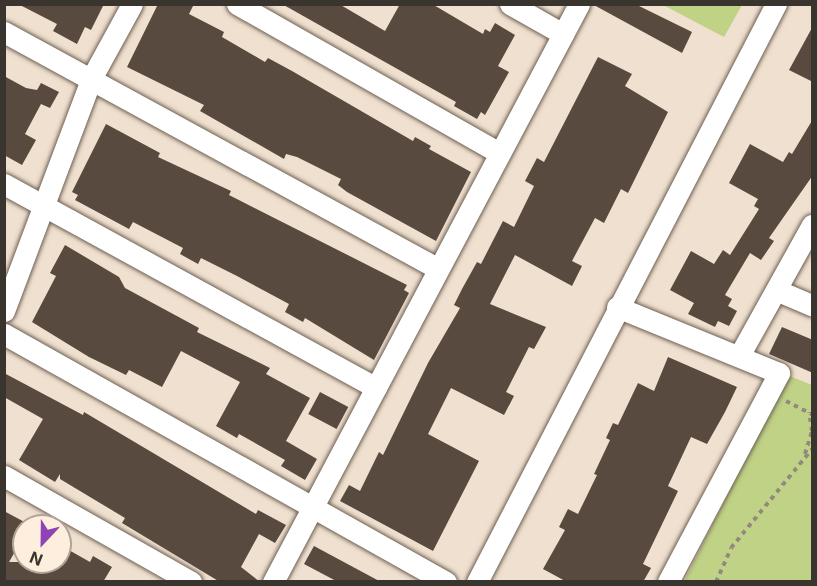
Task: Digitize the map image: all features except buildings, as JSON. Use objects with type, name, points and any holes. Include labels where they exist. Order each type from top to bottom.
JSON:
[{"type":"street","points":[[4,311],[91,79],[132,4]]},
{"type":"street","points":[[237,4],[499,153]]},
{"type":"street","points":[[510,4],[563,34]]},
{"type":"street","points":[[273,582],[579,4]]},
{"type":"street","points":[[477,582],[617,307],[776,4]]},
{"type":"street","points":[[4,32],[438,269]]},
{"type":"street","points":[[4,184],[376,388]]},
{"type":"street","points":[[739,356],[813,225]]},
{"type":"street","points":[[776,290],[813,305]]},
{"type":"street","points":[[617,307],[779,373],[668,582]]},
{"type":"street","points":[[4,334],[446,582]]},
{"type":"street","points":[[4,476],[191,582]]},
{"type":"path","points":[[768,392],[811,413],[812,431],[805,455]]},
{"type":"path","points":[[716,582],[731,548],[805,455],[813,449]]},
{"type":"green space","points":[[663,5],[742,5],[724,37]]},
{"type":"green space","points":[[787,375],[812,385],[812,581],[684,582]]}]
